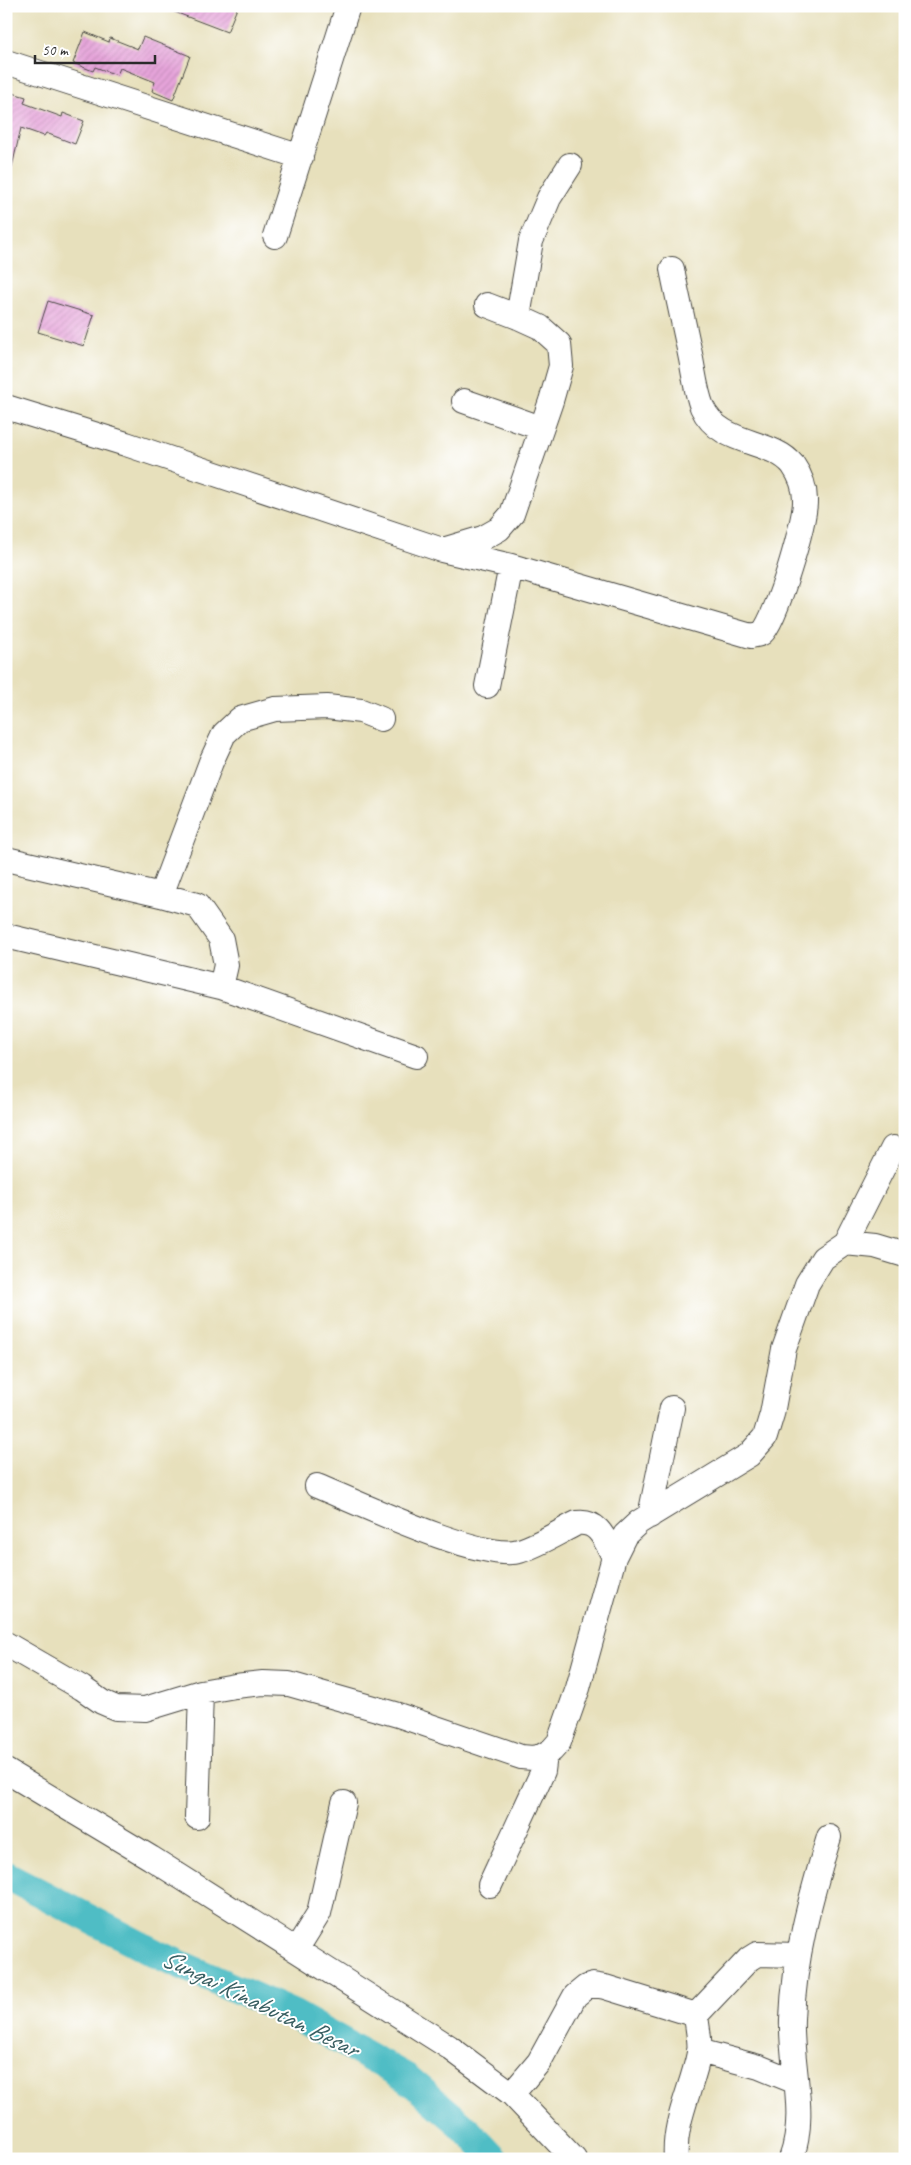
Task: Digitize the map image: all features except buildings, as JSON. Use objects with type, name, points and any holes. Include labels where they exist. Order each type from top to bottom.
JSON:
[{"type":"street","points":[[276,236],[348,6]]},
{"type":"street","points":[[6,62],[300,157]]},
{"type":"street","points":[[518,317],[531,241],[549,198],[570,165]]},
{"type":"street","points":[[6,407],[126,444],[442,550],[511,566],[739,634],[751,636],[761,634],[770,621],[776,607],[804,517],[805,500],[803,484],[791,463],[780,455],[720,430],[710,420],[702,406],[696,384],[672,269]]},
{"type":"street","points":[[442,550],[483,538],[499,528],[512,514],[561,366],[559,344],[540,327],[487,305]]},
{"type":"street","points":[[464,401],[542,428]]},
{"type":"street","points":[[487,686],[511,566]]},
{"type":"street","points":[[161,895],[211,762],[224,734],[240,719],[275,708],[327,707],[361,711],[381,719]]},
{"type":"street","points":[[6,859],[161,895],[197,906],[221,939],[226,965],[222,987]]},
{"type":"street","points":[[6,936],[222,987],[416,1056]]},
{"type":"street","points":[[6,1644],[82,1688],[102,1702],[116,1708],[145,1709],[201,1692],[263,1683],[289,1684],[398,1715],[520,1757],[533,1758],[542,1756],[552,1750],[559,1742],[578,1688],[607,1589],[614,1557],[625,1534],[650,1516],[749,1455],[764,1437],[772,1414],[784,1349],[807,1284],[823,1258],[844,1243],[893,1148]]},
{"type":"street","points":[[844,1243],[875,1246],[905,1254]]},
{"type":"street","points":[[650,1516],[672,1408]]},
{"type":"street","points":[[317,1486],[447,1539],[489,1550],[518,1552],[578,1523],[587,1522],[598,1528],[614,1557]]},
{"type":"street","points":[[196,1817],[201,1692]]},
{"type":"street","points":[[490,1885],[543,1771],[544,1763],[542,1756]]},
{"type":"street","points":[[6,1771],[151,1858],[449,2047],[512,2094],[574,2159]]},
{"type":"street","points":[[296,1950],[319,1913],[344,1803]]},
{"type":"street","points":[[791,2159],[795,2148],[799,2119],[792,2019],[799,1955],[808,1905],[829,1837]]},
{"type":"street","points":[[676,2159],[675,2147],[678,2128],[699,2051],[696,2015],[748,1959],[757,1954],[799,1955]]},
{"type":"street","points":[[512,2094],[539,2062],[575,1996],[586,1986],[605,1987],[696,2015]]},
{"type":"street","points":[[699,2051],[760,2066],[796,2082]]},
{"type":"waterway","name":"Sungai Kinabutan Besar","points":[[6,1875],[161,1956],[293,2014],[407,2078],[461,2124],[494,2159]]}]
